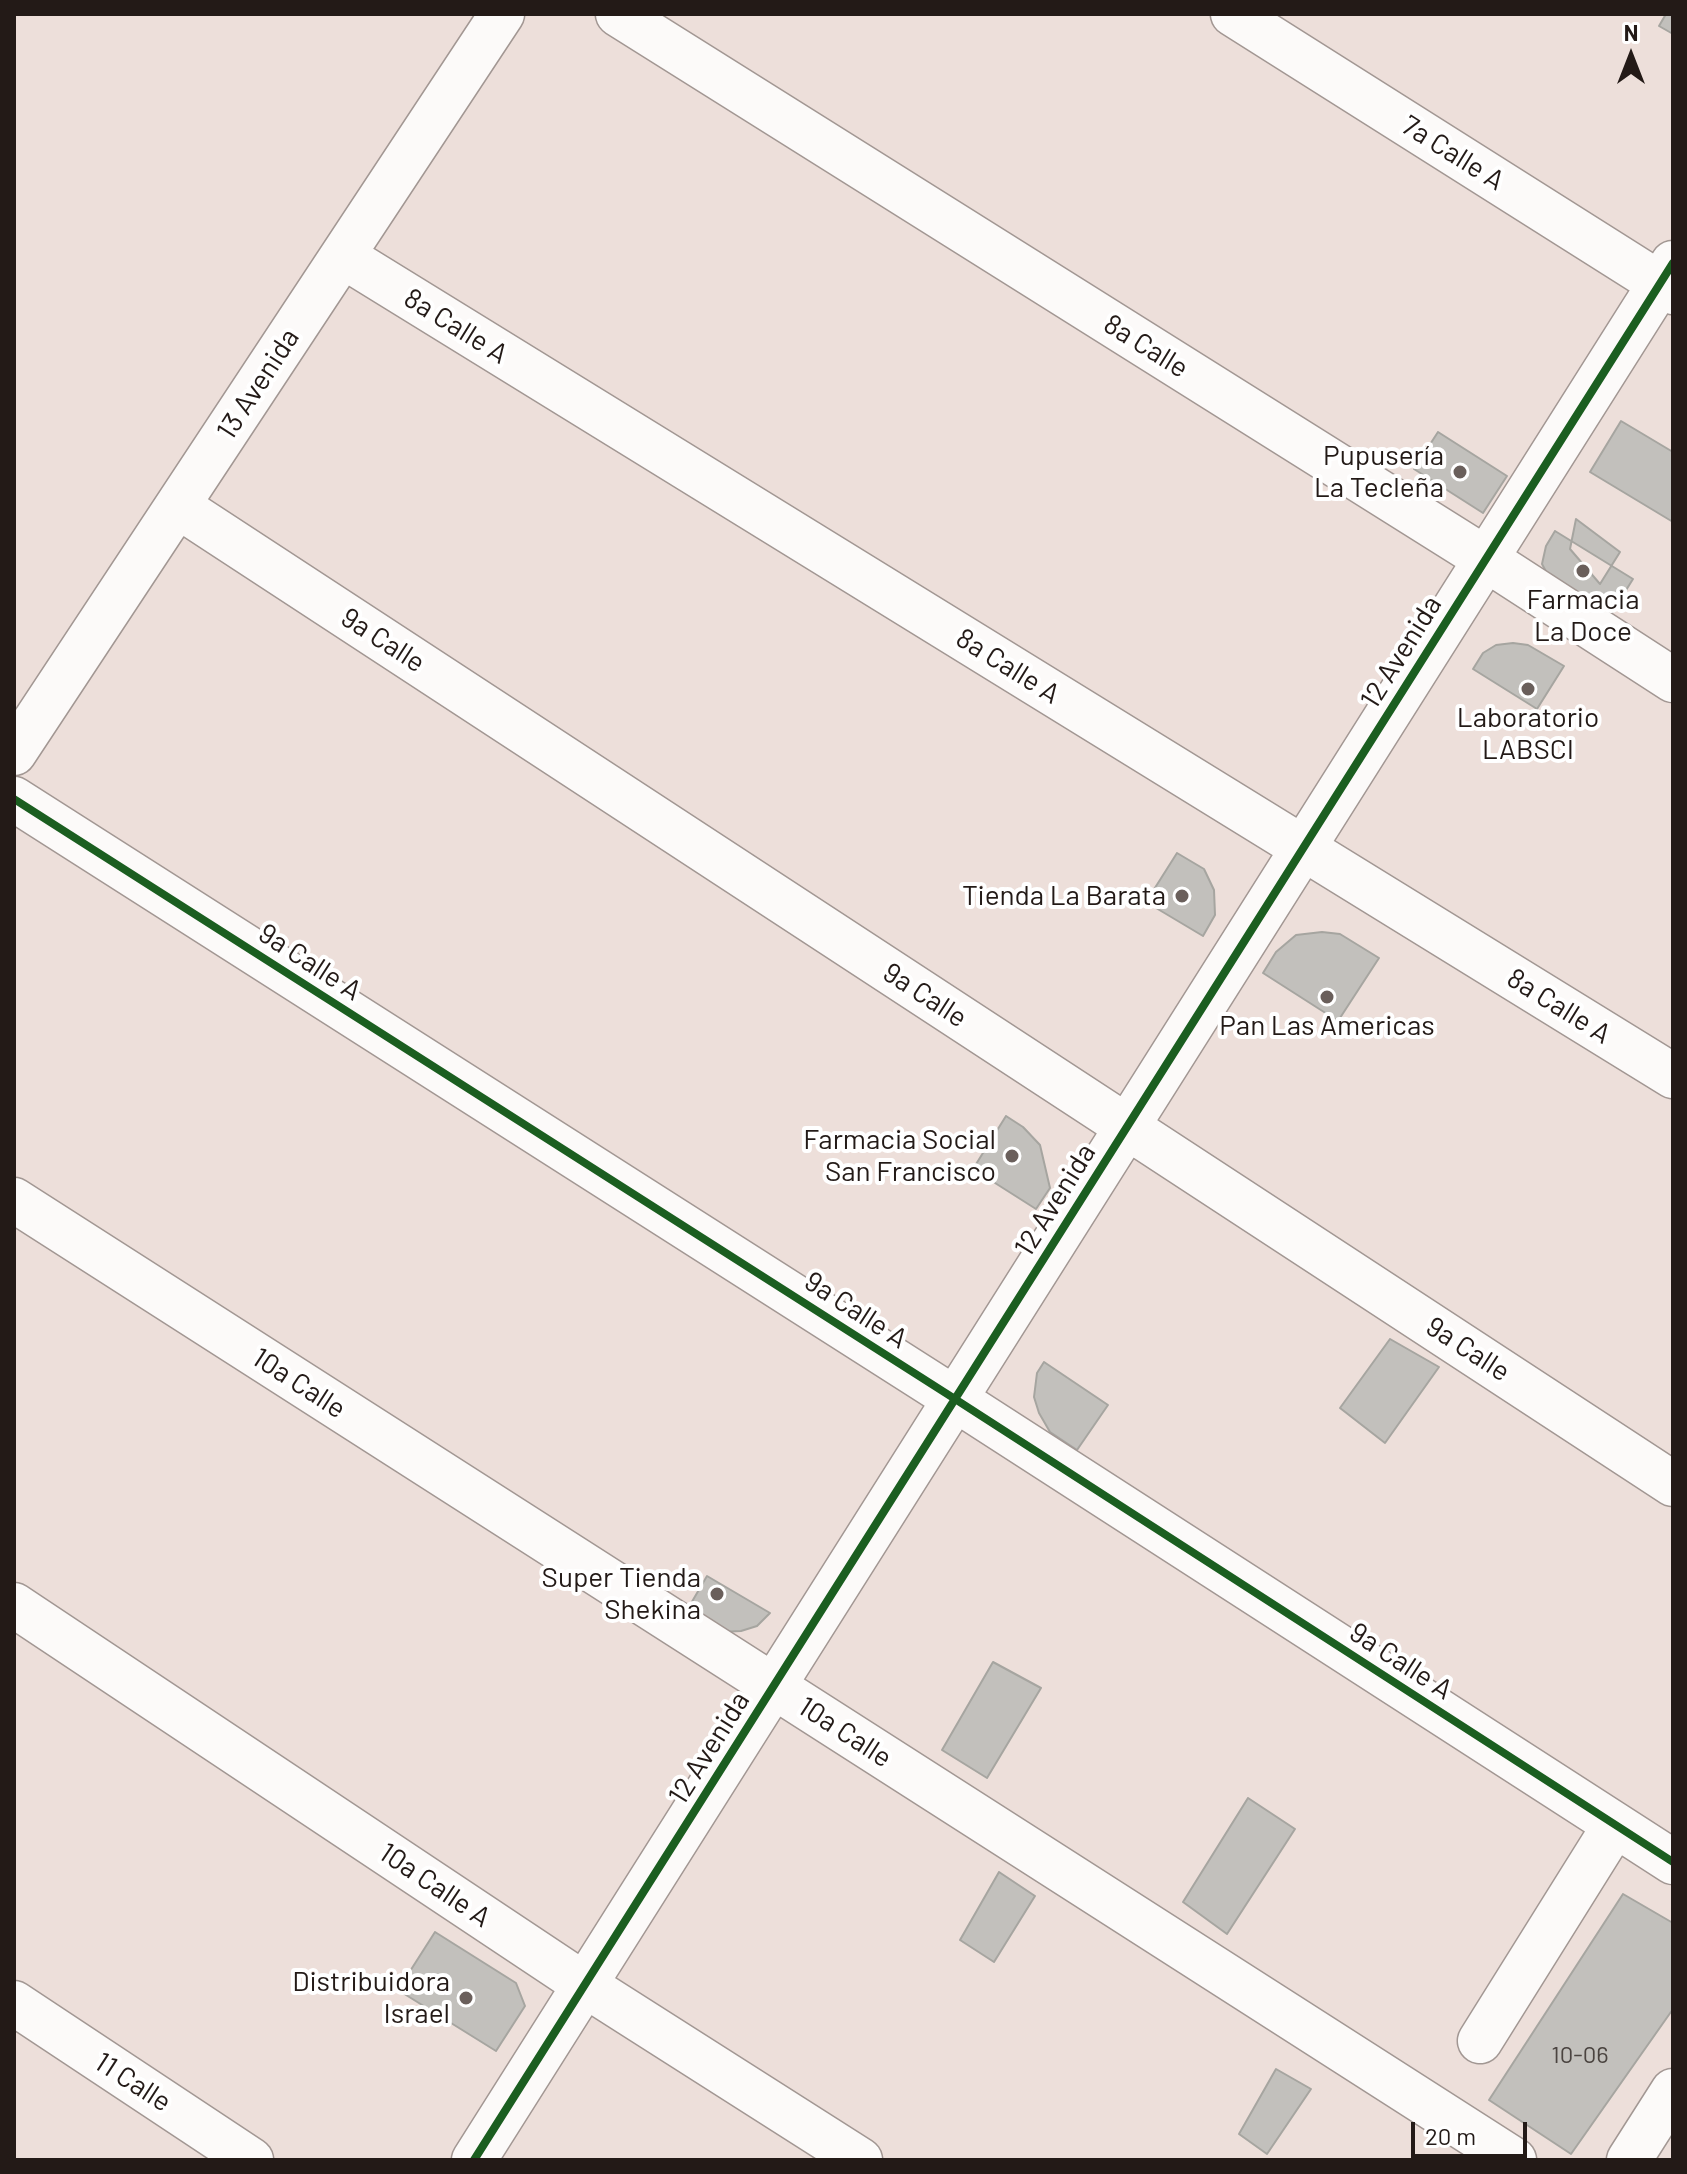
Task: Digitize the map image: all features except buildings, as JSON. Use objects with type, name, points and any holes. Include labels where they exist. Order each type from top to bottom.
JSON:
[{"type":"street","name":"13 Avenida","points":[[14,753],[502,14]]},
{"type":"street","name":"8a Calle","points":[[618,14],[1486,559],[1673,680]]},
{"type":"street","name":"7a Calle A","points":[[1233,14],[1669,280]]},
{"type":"street","name":"8a Calle A","points":[[343,256],[1673,1076]]},
{"type":"street","name":"12 Avenida","points":[[474,2160],[1486,559],[1669,280]]},
{"type":"street","name":"9a Calle","points":[[178,506],[1673,1484]]},
{"type":"street","name":"9a Calle A","points":[[14,799],[955,1399],[1673,1862]]},
{"type":"street","name":"10a Calle","points":[[14,1200],[1514,2160]]},
{"type":"street","name":"10a Calle A","points":[[14,1605],[585,1985],[860,2160]]},
{"type":"street","points":[[1480,2041],[1615,1825]]},
{"type":"street","name":"11 Calle","points":[[14,2003],[251,2160]]},
{"type":"street","points":[[1629,2160],[1673,2091]]},
{"type":"cycle path","points":[[474,2160],[1673,263]]},
{"type":"cycle path","points":[[14,799],[955,1399],[1673,1862]]},
{"type":"place","name":"Pupusería La Tecleña","points":[[1460,472]]},
{"type":"place","name":"Farmacia La Doce","points":[[1583,571]]},
{"type":"place","name":"Laboratorio LABSCI","points":[[1528,689]]},
{"type":"place","name":"Tienda La Barata","points":[[1182,896]]},
{"type":"place","name":"Pan Las Americas","points":[[1327,997]]},
{"type":"place","name":"Farmacia Social San Francisco","points":[[1012,1156]]},
{"type":"place","name":"Super Tienda Shekina","points":[[717,1594]]},
{"type":"place","name":"Distribuidora Israel","points":[[466,1998]]}]
